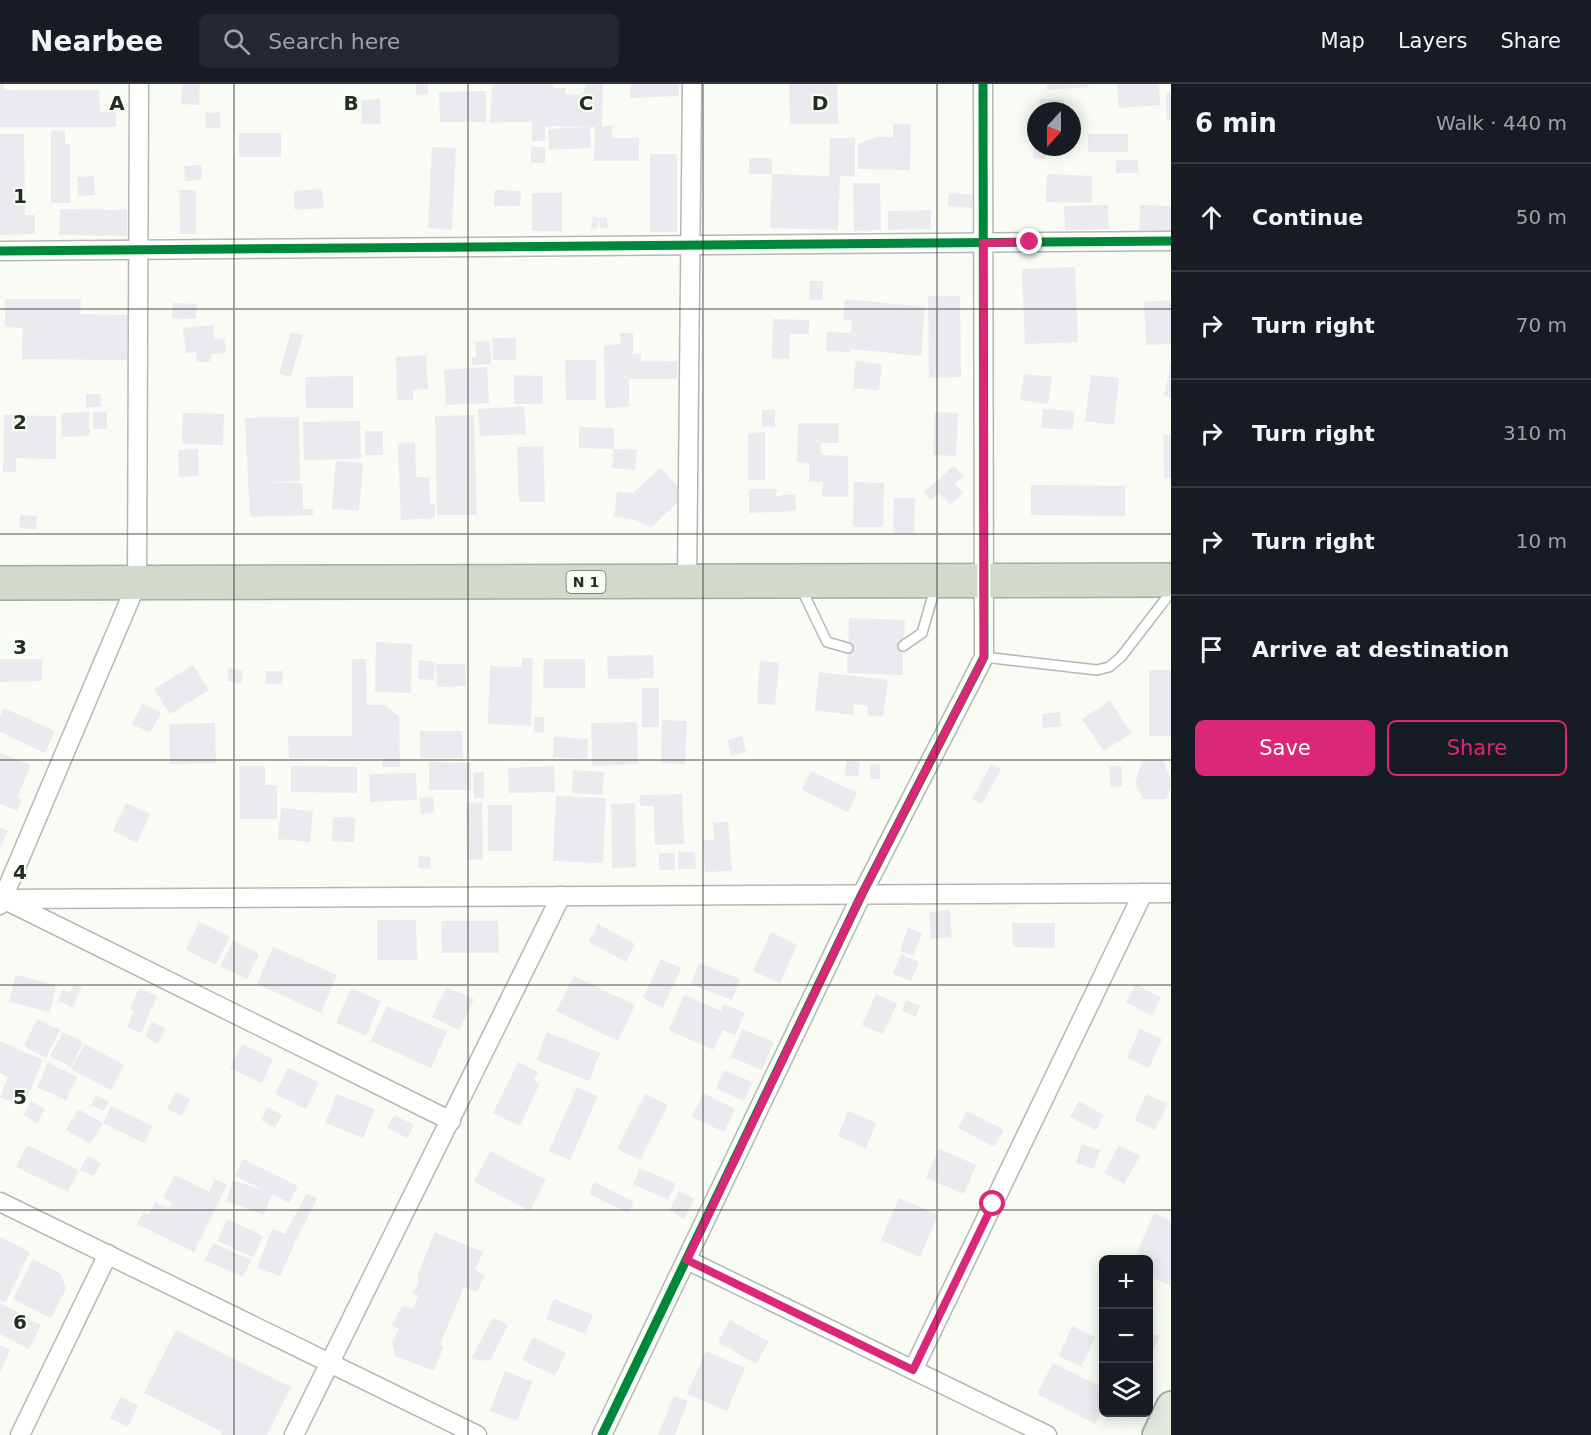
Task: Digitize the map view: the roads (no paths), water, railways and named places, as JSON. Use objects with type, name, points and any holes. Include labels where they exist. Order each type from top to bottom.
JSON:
[{"type":"highway","name":"N 1","points":[[0,583],[1171,580]]},
{"type":"main road","points":[[1157,1435],[1171,1406]]},
{"type":"street","points":[[1,901],[137,583],[139,84]]},
{"type":"street","points":[[687,582],[692,84]]},
{"type":"street","points":[[602,1435],[862,894],[984,657],[983,84]]},
{"type":"street","points":[[0,251],[1171,241]]},
{"type":"street","points":[[913,1370],[1143,893]]},
{"type":"street","points":[[1,901],[1171,893]]},
{"type":"street","points":[[294,1435],[561,896]]},
{"type":"street","points":[[1,901],[451,1121]]},
{"type":"street","points":[[0,1202],[477,1435]]},
{"type":"street","points":[[20,1435],[108,1254]]},
{"type":"street","points":[[687,1260],[1047,1435]]},
{"type":"lane","points":[[903,646],[922,633],[937,580]]},
{"type":"lane","points":[[798,581],[827,642],[848,648]]},
{"type":"lane","points":[[984,657],[1097,670],[1109,667],[1121,657],[1171,592]]}]
